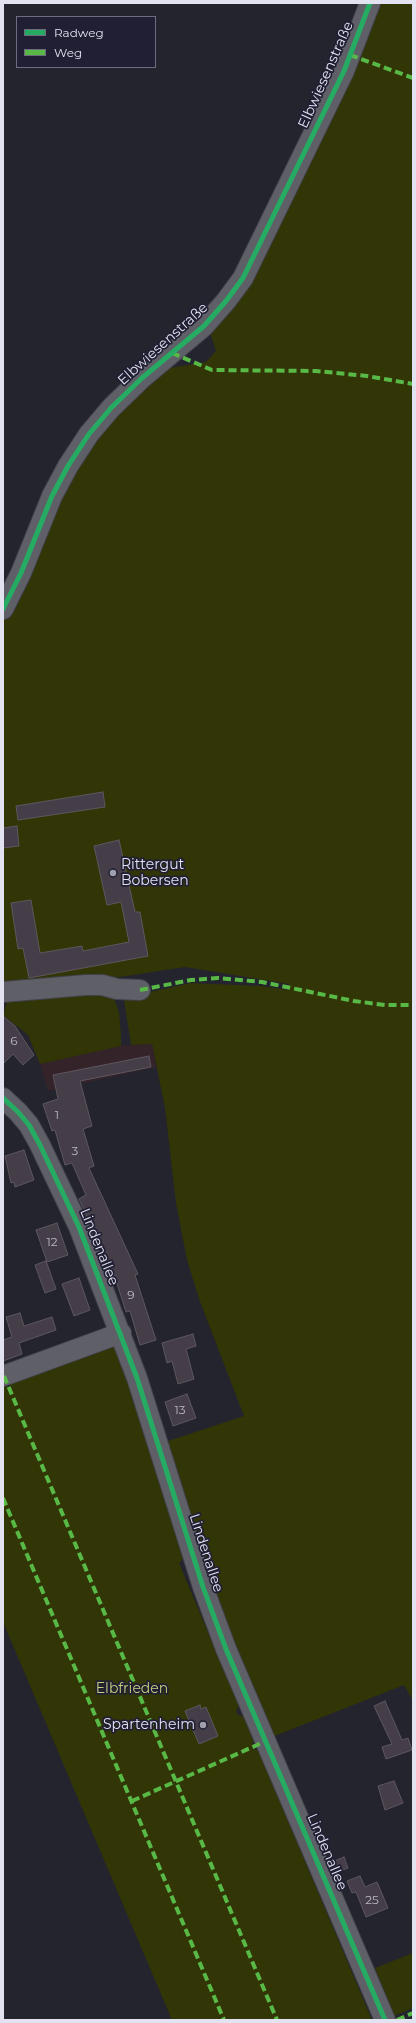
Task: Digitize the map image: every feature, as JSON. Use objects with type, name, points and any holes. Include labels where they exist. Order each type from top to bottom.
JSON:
[{"type":"street","name":"Elbwiesenstraße","points":[[3,608],[21,573],[52,496],[68,466],[89,434],[111,408],[142,378],[204,326],[234,292],[243,278],[344,71],[370,3]]},
{"type":"street","points":[[3,992],[86,985],[102,985],[117,989],[140,990]]},
{"type":"street","name":"Lindenallee","points":[[3,1098],[29,1125],[79,1227],[137,1378],[203,1587],[226,1649],[385,2020]]},
{"type":"street","points":[[3,1376],[120,1333]]},
{"type":"shaded area","points":[[152,1043],[156,1067],[48,1091],[40,1064],[121,1046]]},
{"type":"green space","points":[[374,3],[413,3],[413,1701],[404,1685],[272,1737],[234,1648],[165,1442],[244,1416],[199,1299],[187,1260],[176,1203],[165,1108],[152,1044],[131,1045],[124,1000],[128,995],[141,994],[191,983],[261,986],[288,990],[289,984],[185,967],[120,977],[3,983],[3,614],[90,438],[163,369],[206,362],[216,351],[209,329]]},
{"type":"green space","points":[[110,994],[114,999],[119,1012],[121,1046],[40,1064],[28,1035],[3,1015],[9,995]]},
{"type":"green space","name":"Elbfrieden","points":[[117,1345],[189,1557],[183,1559],[179,1563],[239,1706],[236,1711],[238,1715],[243,1716],[254,1741],[252,1744],[254,1749],[258,1750],[372,2020],[172,2020],[3,1622],[3,1387],[10,1386],[12,1382],[86,1356],[94,1355],[93,1349]]},
{"type":"green space","points":[[413,1953],[413,2008],[394,2016],[375,1968]]},
{"type":"building","points":[[103,792],[105,807],[18,820],[16,806]]},
{"type":"building","points":[[17,826],[19,846],[3,848],[3,828]]},
{"type":"building","points":[[119,840],[135,912],[140,912],[148,956],[29,978],[23,948],[18,949],[11,903],[31,900],[40,953],[82,946],[83,951],[129,942],[121,902],[107,905],[94,846]]},
{"type":"building","points":[[3,1016],[15,1026],[34,1055],[23,1065],[13,1054],[3,1064]]},
{"type":"building","points":[[149,1056],[151,1067],[80,1081],[92,1126],[83,1129],[94,1166],[89,1168],[138,1274],[135,1275],[156,1340],[140,1345],[130,1311],[126,1312],[114,1274],[79,1199],[86,1195],[72,1163],[65,1165],[55,1130],[52,1131],[43,1104],[58,1099],[53,1075]]},
{"type":"building","points":[[24,1150],[34,1180],[15,1187],[14,1182],[11,1183],[5,1156]]},
{"type":"building","points":[[57,1223],[68,1255],[47,1262],[36,1230]]},
{"type":"building","points":[[46,1261],[56,1289],[45,1293],[35,1265]]},
{"type":"building","points":[[79,1278],[90,1310],[74,1316],[62,1284]]},
{"type":"building","points":[[20,1313],[24,1326],[52,1317],[56,1330],[19,1343],[22,1354],[3,1361],[3,1340],[12,1337],[6,1317]]},
{"type":"building","points":[[193,1334],[196,1346],[186,1349],[194,1379],[178,1384],[172,1361],[167,1363],[162,1343]]},
{"type":"building","points":[[187,1394],[196,1418],[173,1426],[165,1402]]},
{"type":"building","points":[[385,1701],[402,1740],[408,1738],[412,1750],[386,1759],[382,1747],[392,1744],[374,1706]]},
{"type":"building","name":"Spartenheim","points":[[200,1705],[201,1709],[206,1707],[218,1736],[199,1744],[185,1711]]},
{"type":"building","points":[[394,1781],[403,1803],[385,1810],[378,1786]]},
{"type":"building","points":[[344,1857],[348,1868],[335,1873],[330,1863]]},
{"type":"building","points":[[360,1876],[365,1887],[377,1882],[388,1908],[366,1917],[356,1892],[352,1893],[347,1881]]},
{"type":"marked path","points":[[350,55],[413,78]]},
{"type":"marked path","points":[[172,353],[212,370],[316,371],[367,376],[413,384]]},
{"type":"marked path","points":[[140,990],[191,980],[218,978],[262,982],[354,1001],[385,1005],[413,1005]]},
{"type":"marked path","points":[[4,1376],[277,2020]]},
{"type":"marked path","points":[[3,1498],[224,2020]]},
{"type":"marked path","points":[[132,1801],[266,1741]]},
{"type":"marked path","points":[[397,2020],[413,2013]]},
{"type":"cycle path","points":[[3,609],[21,573],[52,496],[68,466],[89,434],[111,408],[142,378],[204,326],[226,301],[243,278],[344,71],[370,3]]},
{"type":"cycle path","points":[[3,1098],[29,1125],[79,1227],[137,1378],[203,1587],[226,1649],[385,2020]]},
{"type":"place","name":"Rittergut Bobersen","points":[[113,873]]},
{"type":"place","name":"Spartenheim","points":[[203,1725]]}]
